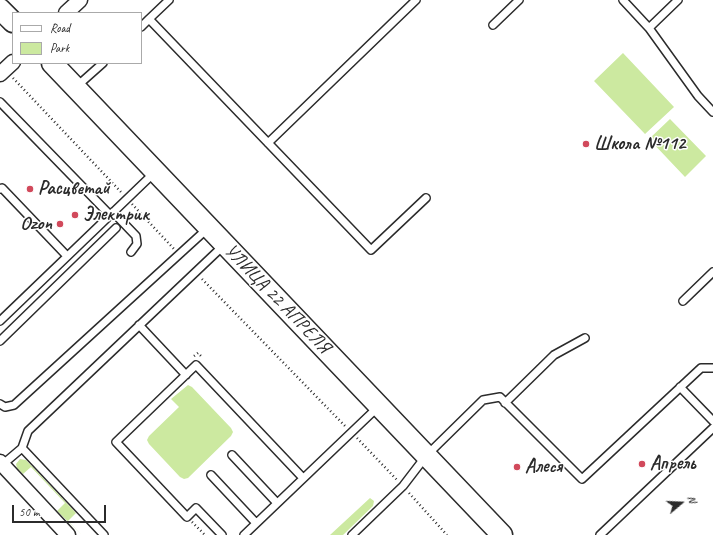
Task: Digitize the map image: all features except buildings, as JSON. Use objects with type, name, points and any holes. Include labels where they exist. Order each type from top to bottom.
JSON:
[{"type":"main road","points":[[0,9],[12,21]]},
{"type":"main road","name":"УЛИЦА 22 АПРЕЛЯ","points":[[53,64],[502,535]]},
{"type":"street","points":[[67,12],[80,0]]},
{"type":"street","points":[[2,466],[68,535]]},
{"type":"lane","points":[[142,26],[169,0]]},
{"type":"lane","points":[[268,143],[416,0]]},
{"type":"lane","points":[[493,25],[520,0]]},
{"type":"lane","points":[[623,0],[649,28],[698,96],[713,112]]},
{"type":"lane","points":[[649,28],[678,0]]},
{"type":"lane","points":[[149,19],[371,250],[426,198]]},
{"type":"lane","points":[[76,88],[102,64]]},
{"type":"lane","points":[[0,102],[111,214],[136,236],[136,244],[131,252]]},
{"type":"lane","points":[[1,319],[155,171]]},
{"type":"lane","points":[[0,189],[2,188],[67,256]]},
{"type":"lane","points":[[0,404],[5,407],[14,405],[209,227]]},
{"type":"lane","points":[[0,341],[116,228]]},
{"type":"lane","points":[[2,466],[22,448],[28,431],[225,244]]},
{"type":"lane","points":[[683,301],[713,272]]},
{"type":"lane","points":[[139,325],[186,375]]},
{"type":"lane","points":[[505,403],[554,355],[585,338]]},
{"type":"lane","points":[[222,535],[196,508],[187,517],[116,442],[196,365],[303,478]]},
{"type":"lane","points":[[352,535],[403,486],[426,456],[483,400],[500,398],[582,479],[701,368],[713,368]]},
{"type":"lane","points":[[680,388],[713,421]]},
{"type":"lane","points":[[244,535],[379,406]]},
{"type":"lane","points":[[600,535],[713,428]]},
{"type":"lane","points":[[22,448],[104,535]]},
{"type":"lane","points":[[232,455],[277,503]]},
{"type":"lane","points":[[211,475],[256,523]]},
{"type":"path","points":[[6,68],[179,255]]},
{"type":"path","points":[[195,272],[403,486],[448,535]]},
{"type":"path","points":[[189,526],[192,522],[204,535]]},
{"type":"green space","points":[[623,53],[674,107],[645,134],[594,81]]},
{"type":"green space","points":[[670,119],[706,156],[685,177],[649,139]]},
{"type":"green space","points":[[188,385],[192,387],[231,428],[233,432],[231,436],[188,478],[184,479],[180,477],[147,440],[149,436],[179,407],[171,399]]},
{"type":"green space","points":[[20,459],[26,460],[76,513],[68,521],[82,535],[57,511],[65,503],[31,467],[23,474],[17,468],[16,464]]},
{"type":"green space","points":[[370,498],[374,501],[373,506],[343,535],[330,535]]},
{"type":"place","name":"Школа №112","points":[[586,144]]},
{"type":"place","name":"Расцветай","points":[[30,189]]},
{"type":"place","name":"Электрик","points":[[75,215]]},
{"type":"place","name":"Ozon","points":[[60,224]]},
{"type":"place","name":"Апрель","points":[[642,464]]},
{"type":"place","name":"Алеся","points":[[517,467]]}]
